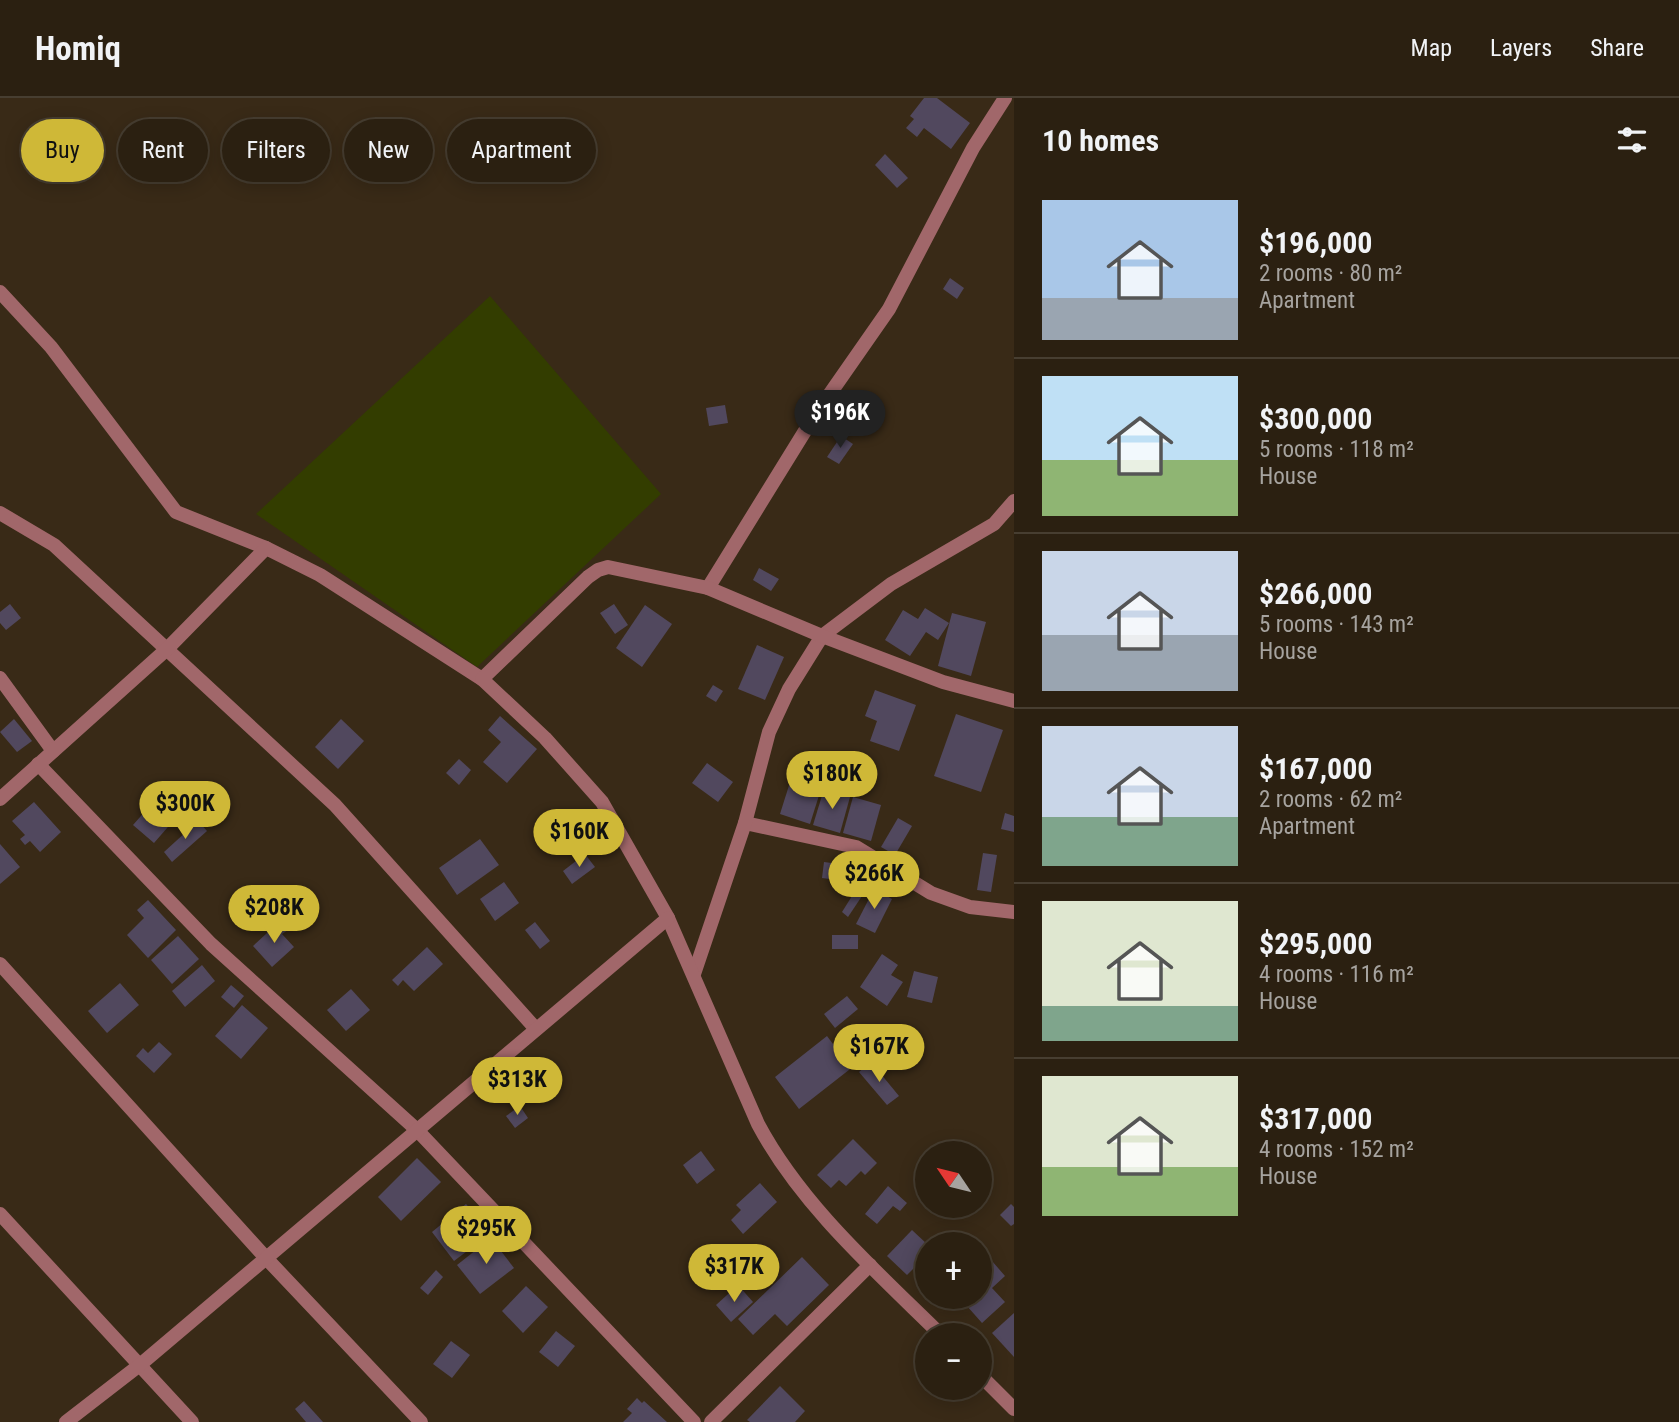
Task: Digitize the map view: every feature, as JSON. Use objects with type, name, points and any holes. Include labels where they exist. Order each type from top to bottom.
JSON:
[{"type":"street","points":[[708,588],[813,418],[889,309],[972,148],[1005,98]]},
{"type":"street","points":[[0,292],[51,347],[176,512],[266,548],[320,575],[482,679],[562,756],[602,802],[668,918],[758,1124],[775,1156],[799,1187],[870,1265],[929,1323]]},
{"type":"street","points":[[694,974],[745,823],[769,732],[789,689],[822,636],[891,584],[994,524],[1014,501]]},
{"type":"street","points":[[0,513],[54,545],[335,804],[536,1029]]},
{"type":"street","points":[[0,799],[167,649],[266,548]]},
{"type":"street","points":[[482,679],[587,577],[608,567],[708,588],[822,636],[943,682],[1014,701]]},
{"type":"street","points":[[0,678],[53,751]]},
{"type":"street","points":[[38,764],[211,944],[417,1130],[694,1422]]},
{"type":"street","points":[[745,823],[856,847],[930,893],[970,907],[1014,912]]},
{"type":"street","points":[[66,1422],[141,1364],[668,918]]},
{"type":"street","points":[[0,964],[266,1258],[421,1422]]},
{"type":"street","points":[[0,1214],[192,1422]]},
{"type":"street","points":[[711,1422],[870,1265]]},
{"type":"street","points":[[992,1384],[1011,1399]]},
{"type":"green space","points":[[490,296],[661,494],[477,667],[256,514]]},
{"type":"building","points":[[924,98],[937,98],[970,123],[951,149],[924,128],[917,137],[906,128],[914,119],[910,116]]},
{"type":"building","points":[[885,154],[908,178],[897,188],[875,165]]},
{"type":"building","points":[[950,278],[964,288],[957,299],[943,289]]},
{"type":"building","points":[[725,405],[728,423],[709,426],[706,408]]},
{"type":"building","points":[[841,436],[853,444],[839,464],[827,457]]},
{"type":"building","points":[[759,568],[779,579],[771,591],[753,580]]},
{"type":"building","points":[[10,604],[21,618],[6,630],[0,623],[0,612]]},
{"type":"building","points":[[614,604],[628,625],[615,634],[600,613]]},
{"type":"building","points":[[645,605],[672,624],[642,667],[616,648]]},
{"type":"building","points":[[925,608],[949,623],[938,640],[926,632],[910,656],[885,640],[903,610],[918,619]]},
{"type":"building","points":[[952,613],[986,622],[971,676],[938,666]]},
{"type":"building","points":[[757,645],[784,657],[765,700],[738,689]]},
{"type":"building","points":[[713,685],[723,691],[716,702],[706,696]]},
{"type":"building","points":[[875,690],[916,705],[899,751],[870,741],[877,721],[865,716]]},
{"type":"building","points":[[956,714],[1003,730],[981,792],[934,776]]},
{"type":"building","points":[[500,716],[537,749],[507,783],[483,762],[501,742],[488,730]]},
{"type":"building","points":[[14,719],[32,741],[17,752],[0,732]]},
{"type":"building","points":[[341,719],[364,741],[338,769],[315,747]]},
{"type":"building","points":[[459,759],[471,770],[459,785],[446,773]]},
{"type":"building","points":[[707,763],[733,782],[718,802],[692,783]]},
{"type":"building","points":[[791,779],[821,789],[810,824],[780,814]]},
{"type":"building","points":[[824,789],[850,797],[840,833],[813,825]]},
{"type":"building","points":[[173,796],[182,804],[171,817],[174,820],[154,843],[133,825],[155,800],[164,808]]},
{"type":"building","points":[[853,797],[881,805],[871,841],[843,833]]},
{"type":"building","points":[[34,802],[61,832],[40,852],[30,841],[25,845],[20,839],[25,835],[12,821]]},
{"type":"building","points":[[1005,813],[1014,816],[1014,832],[1001,829]]},
{"type":"building","points":[[898,818],[912,826],[895,855],[881,847]]},
{"type":"building","points":[[198,821],[207,831],[172,862],[164,852]]},
{"type":"building","points":[[480,839],[499,865],[457,895],[439,868]]},
{"type":"building","points":[[0,844],[20,867],[0,884]]},
{"type":"building","points":[[983,853],[997,855],[991,892],[977,890]]},
{"type":"building","points":[[585,854],[595,867],[572,884],[563,871]]},
{"type":"building","points":[[824,862],[847,865],[845,881],[822,878]]},
{"type":"building","points":[[504,882],[519,903],[495,921],[480,899]]},
{"type":"building","points":[[857,888],[864,893],[848,917],[842,912]]},
{"type":"building","points":[[874,889],[892,899],[875,933],[856,924]]},
{"type":"building","points":[[148,900],[176,930],[148,958],[127,935],[144,918],[137,910]]},
{"type":"building","points":[[280,921],[288,930],[282,934],[294,947],[272,967],[253,946]]},
{"type":"building","points":[[535,922],[550,941],[540,949],[525,930]]},
{"type":"building","points":[[832,935],[858,935],[858,949],[832,949]]},
{"type":"building","points":[[178,936],[199,959],[172,984],[151,960]]},
{"type":"building","points":[[427,947],[443,964],[414,991],[403,980],[398,986],[392,980]]},
{"type":"building","points":[[882,954],[898,965],[891,975],[903,982],[887,1006],[860,987]]},
{"type":"building","points":[[202,965],[215,981],[185,1007],[172,991]]},
{"type":"building","points":[[914,971],[938,977],[932,1003],[907,997]]},
{"type":"building","points":[[120,983],[139,1005],[107,1033],[88,1011]]},
{"type":"building","points":[[231,985],[244,996],[234,1008],[221,997]]},
{"type":"building","points":[[351,989],[370,1010],[346,1031],[327,1010]]},
{"type":"building","points":[[847,996],[858,1009],[835,1028],[824,1014]]},
{"type":"building","points":[[242,1005],[268,1028],[241,1059],[215,1036]]},
{"type":"building","points":[[849,1032],[859,1046],[846,1056],[854,1066],[799,1109],[775,1077],[827,1036],[833,1044]]},
{"type":"building","points":[[159,1042],[172,1054],[154,1073],[136,1056],[143,1048],[148,1053]]},
{"type":"building","points":[[871,1062],[899,1096],[887,1105],[859,1072]]},
{"type":"building","points":[[520,1106],[528,1118],[515,1128],[506,1116]]},
{"type":"building","points":[[853,1139],[877,1163],[865,1175],[861,1171],[846,1186],[839,1180],[831,1188],[817,1175]]},
{"type":"building","points":[[701,1151],[715,1170],[697,1184],[683,1165]]},
{"type":"building","points":[[417,1158],[441,1182],[401,1221],[378,1197]]},
{"type":"building","points":[[760,1183],[777,1202],[743,1234],[731,1220],[741,1210],[736,1205]]},
{"type":"building","points":[[888,1186],[907,1203],[900,1211],[893,1206],[877,1224],[865,1214]]},
{"type":"building","points":[[466,1204],[491,1233],[454,1261],[432,1232]]},
{"type":"building","points":[[1011,1204],[1014,1207],[1014,1224],[1011,1226],[1000,1215]]},
{"type":"building","points":[[912,1230],[915,1233],[915,1267],[907,1275],[887,1256]]},
{"type":"building","points":[[491,1238],[514,1268],[480,1294],[457,1265]]},
{"type":"building","points":[[802,1257],[829,1285],[787,1326],[775,1314],[753,1335],[738,1319]]},
{"type":"building","points":[[992,1261],[1005,1276],[992,1288]]},
{"type":"building","points":[[709,1269],[719,1278],[706,1290],[697,1281]]},
{"type":"building","points":[[436,1270],[443,1277],[428,1295],[420,1288]]},
{"type":"building","points":[[738,1285],[753,1302],[731,1322],[716,1305]]},
{"type":"building","points":[[526,1286],[548,1307],[523,1333],[502,1311]]},
{"type":"building","points":[[992,1288],[1005,1302],[982,1323],[970,1309],[992,1309]]},
{"type":"building","points":[[1014,1313],[1014,1357],[992,1333]]},
{"type":"building","points":[[556,1331],[575,1346],[558,1367],[539,1352]]},
{"type":"building","points":[[451,1341],[470,1355],[452,1378],[433,1364]]},
{"type":"building","points":[[780,1386],[805,1411],[795,1422],[747,1420]]},
{"type":"building","points":[[637,1398],[667,1422],[623,1422],[632,1413],[627,1409]]},
{"type":"building","points":[[304,1401],[323,1422],[306,1422],[295,1409]]}]
